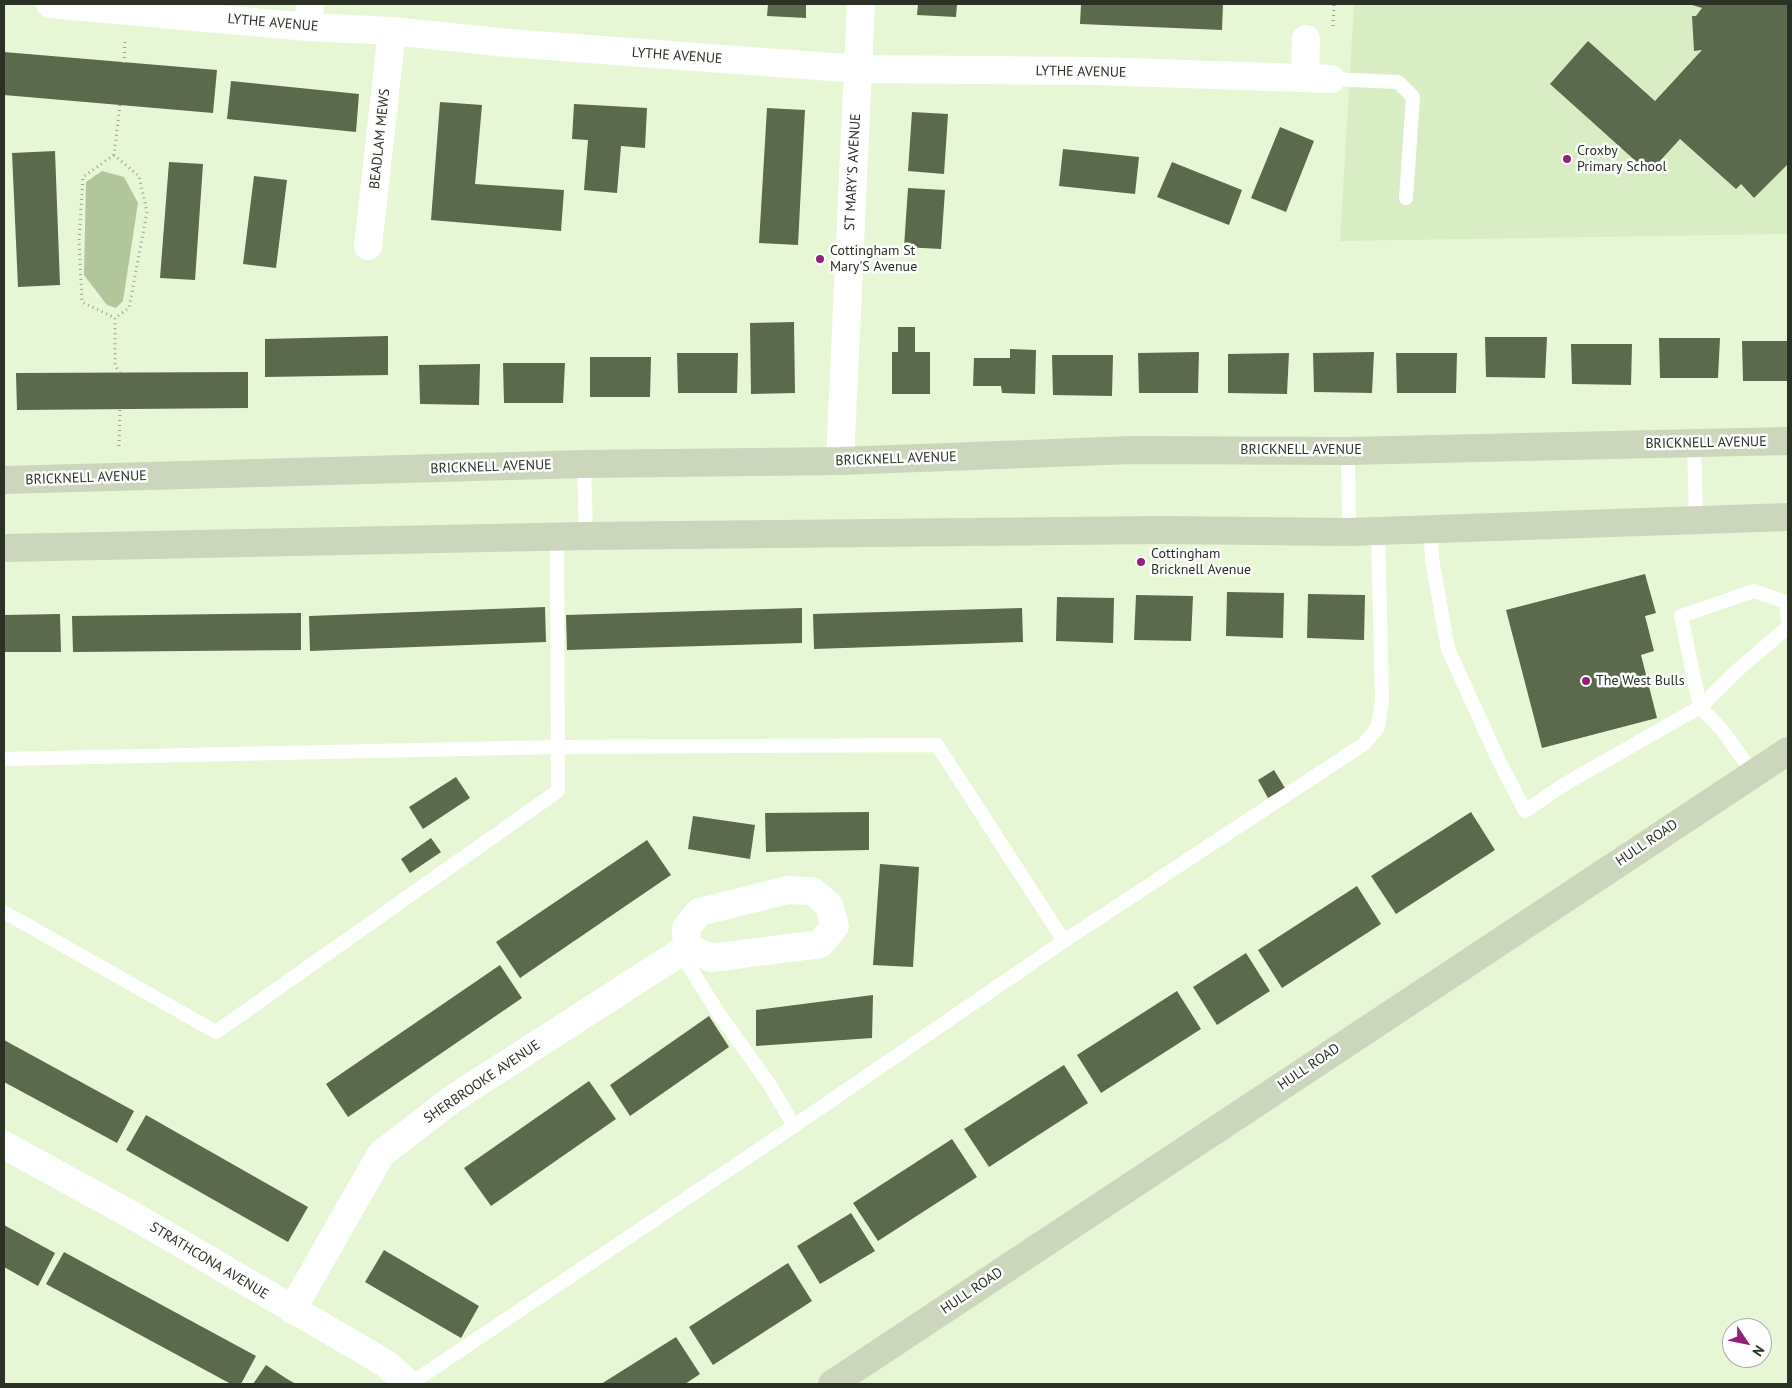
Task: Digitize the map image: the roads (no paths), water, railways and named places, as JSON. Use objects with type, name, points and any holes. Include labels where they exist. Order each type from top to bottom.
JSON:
[{"type":"street","name":"LYTHE AVENUE","points":[[50,4],[309,15],[392,32],[508,44],[858,69],[1096,71],[1318,79]]},
{"type":"street","name":"ST MARY'S AVENUE","points":[[840,461],[862,4]]},
{"type":"street","name":"BEADLAM MEWS","points":[[368,246],[392,32]]},
{"type":"street","points":[[1306,39],[1318,79]]},
{"type":"street","name":"BRICKNELL AVENUE","points":[[4,480],[584,464],[840,461],[1132,450],[1348,451],[1788,441]]},
{"type":"street","points":[[4,548],[556,536],[1162,530],[1349,532],[1788,517]]},
{"type":"street","name":"HULL ROAD","points":[[832,1384],[1788,751]]},
{"type":"street","points":[[788,890],[812,891],[829,905],[834,926],[820,944],[711,958],[684,950],[686,928],[699,912],[788,890]]},
{"type":"street","name":"SHERBROOKE AVENUE","points":[[292,1310],[381,1154],[454,1098],[684,950]]},
{"type":"street","name":"STRATHCONA AVENUE","points":[[4,1145],[139,1219],[385,1363],[410,1384]]},
{"type":"lane","points":[[1318,79],[1398,82],[1414,97],[1406,198]]},
{"type":"lane","points":[[1694,443],[1696,519]]},
{"type":"lane","points":[[1348,451],[1349,532]]},
{"type":"lane","points":[[584,464],[586,536]]},
{"type":"lane","points":[[1430,529],[1432,560],[1448,648],[1499,762],[1525,811],[1565,784],[1700,707],[1741,667],[1788,627]]},
{"type":"lane","points":[[410,1384],[794,1126],[1064,941],[1364,744],[1378,727],[1382,699],[1378,531]]},
{"type":"lane","points":[[4,912],[216,1032],[558,791],[556,536]]},
{"type":"lane","points":[[1753,773],[1723,731],[1700,707],[1681,616],[1754,591],[1786,602],[1788,619]]},
{"type":"lane","points":[[4,759],[557,747],[937,745],[1064,941]]},
{"type":"lane","points":[[684,950],[721,1017],[768,1082],[794,1126]]},
{"type":"place","name":"Croxby Primary School","points":[[1567,159]]},
{"type":"place","name":"Cottingham St Mary'S Avenue","points":[[820,259]]},
{"type":"place","name":"Cottingham Bricknell Avenue","points":[[1141,562]]},
{"type":"place","name":"The West Bulls","points":[[1586,681]]}]
